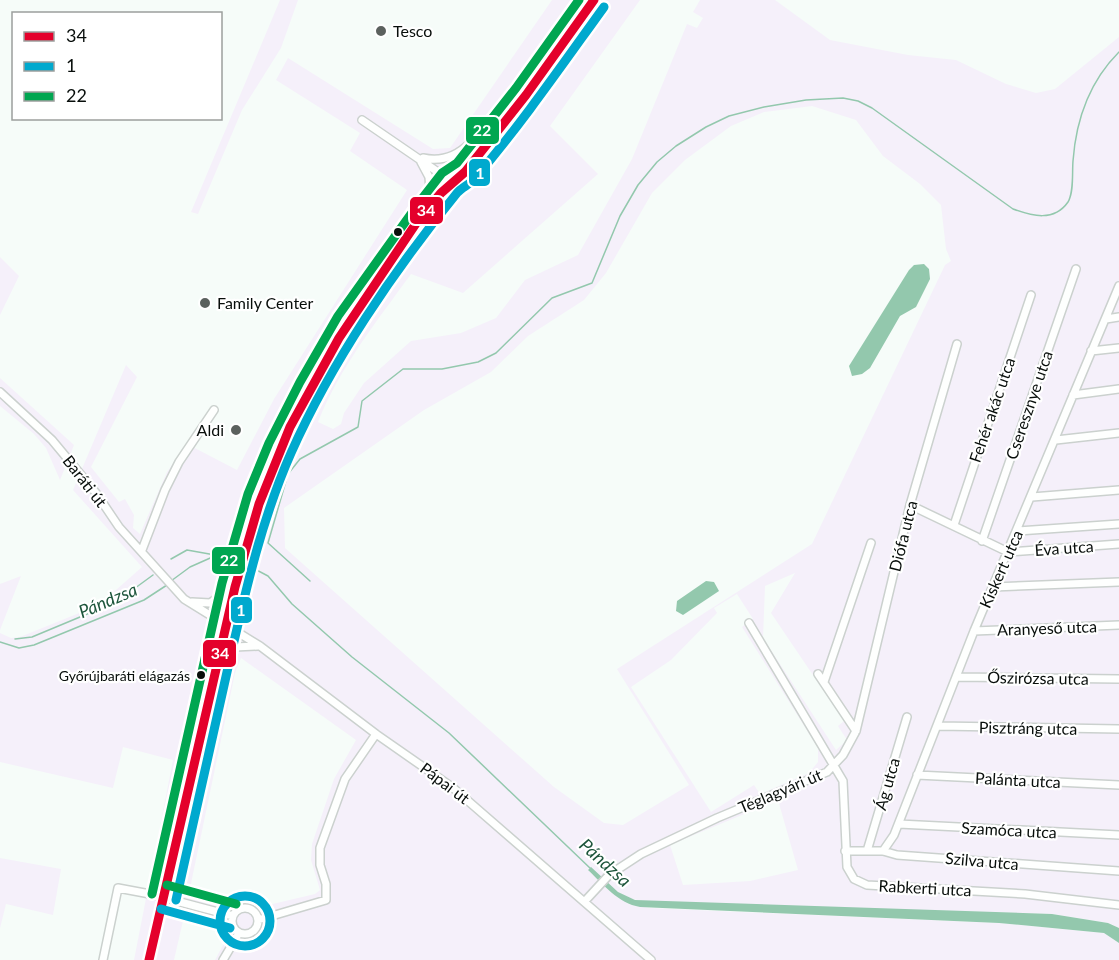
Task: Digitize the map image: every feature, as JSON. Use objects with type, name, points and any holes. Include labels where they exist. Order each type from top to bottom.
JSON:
[{"type":"main road","points":[[451,181],[457,165],[581,0]]},
{"type":"main road","points":[[149,960],[234,583],[270,473],[310,388],[348,323],[431,207],[451,181],[465,171],[526,95],[594,0]]},
{"type":"street","points":[[362,120],[451,181]]},
{"type":"street","points":[[418,157],[432,160],[450,157],[464,149],[482,132]]},
{"type":"street","points":[[418,157],[429,177],[431,207]]},
{"type":"street","name":"Cseresznye utca","points":[[982,541],[1076,269]]},
{"type":"street","name":"Kiskert utca","points":[[883,851],[890,846],[974,631],[1119,287]]},
{"type":"street","name":"Fehér akác utca","points":[[954,525],[1031,295]]},
{"type":"street","points":[[1106,319],[1119,317]]},
{"type":"street","name":"Diófa utca","points":[[856,731],[910,505],[957,344]]},
{"type":"street","points":[[1091,351],[1119,348]]},
{"type":"street","points":[[1073,395],[1119,389]]},
{"type":"street","name":"Baráti út","points":[[0,392],[52,440],[90,485],[119,526],[184,599]]},
{"type":"street","points":[[142,550],[165,490],[179,462],[214,410]]},
{"type":"street","points":[[1056,440],[1119,433]]},
{"type":"street","points":[[1032,497],[1119,490]]},
{"type":"street","points":[[910,505],[1008,552]]},
{"type":"street","points":[[1018,531],[1119,524]]},
{"type":"street","points":[[824,682],[871,543]]},
{"type":"street","name":"Éva utca","points":[[1008,552],[1119,544]]},
{"type":"street","points":[[993,587],[1119,582]]},
{"type":"street","points":[[184,599],[195,603],[210,603],[234,583]]},
{"type":"street","name":"Pápai út","points":[[184,599],[260,646],[376,734],[452,787],[651,960]]},
{"type":"street","name":"Téglagyári út","points":[[585,901],[609,875],[641,854],[717,818],[819,776],[835,766],[749,623]]},
{"type":"street","name":"Aranyeső utca","points":[[974,631],[1119,626]]},
{"type":"street","points":[[217,660],[235,647],[260,646]]},
{"type":"street","points":[[818,674],[856,731],[850,745],[835,766]]},
{"type":"street","name":"Őszirózsa utca","points":[[957,677],[1119,679]]},
{"type":"street","name":"Ág utca","points":[[867,851],[907,717]]},
{"type":"street","name":"Pisztráng utca","points":[[937,726],[1119,729]]},
{"type":"street","points":[[258,920],[326,900],[326,884],[320,865],[320,848],[345,778],[376,734]]},
{"type":"street","name":"Rabkerti utca","points":[[835,766],[844,789],[845,852],[850,874],[860,883],[1025,894],[1119,905]]},
{"type":"street","name":"Palánta utca","points":[[917,775],[1119,785]]},
{"type":"street","name":"Szamóca utca","points":[[899,824],[1119,835]]},
{"type":"street","name":"Szilva utca","points":[[845,852],[883,851],[918,856],[1119,871]]},
{"type":"street","points":[[103,960],[118,888],[164,897],[233,916]]},
{"type":"street","points":[[248,909],[255,913],[258,920],[253,931],[247,934],[239,933],[233,925],[233,916],[239,910],[248,909]]},
{"type":"street","points":[[223,960],[239,933]]},
{"type":"shaded area","points":[[280,0],[298,0],[281,48],[242,110],[198,214],[191,212]]},
{"type":"shaded area","points":[[552,0],[640,0],[550,126],[598,174],[463,293],[411,274],[360,345],[337,382],[318,422],[333,429],[341,424],[344,413],[364,383],[411,341],[461,333],[496,318],[525,280],[578,255],[632,159],[687,24],[697,28],[703,18],[693,12],[700,0],[775,0],[830,40],[908,55],[956,60],[1006,84],[1036,93],[1055,89],[1119,37],[1119,928],[1108,923],[1052,914],[647,902],[628,898],[618,892],[628,904],[650,908],[999,923],[1104,933],[1119,943],[1119,960],[215,960],[228,936],[226,922],[185,912],[174,960],[134,960],[173,760],[123,747],[113,788],[0,762],[0,633],[11,638],[20,637],[99,605],[142,567],[73,490],[126,365],[137,377],[91,467],[119,502],[125,499],[134,515],[133,528],[140,534],[167,472],[187,444],[237,470],[274,399],[407,190],[350,151],[360,133],[276,80],[288,58],[433,149],[450,148]],"holes":[[[812,106],[856,120],[883,156],[920,184],[941,205],[946,249],[951,261],[945,265],[812,544],[617,669],[689,785],[623,825],[604,823],[554,787],[285,548],[284,508],[424,410],[491,372],[528,336],[584,300],[606,273],[652,193],[685,160],[731,126],[764,112]],[[795,573],[771,613],[844,721],[838,726],[847,740],[836,750],[763,638],[765,586]],[[737,594],[753,619],[742,627],[818,748],[818,762],[809,773],[760,794],[754,785],[711,812],[631,687],[671,660],[717,613],[714,608]],[[241,658],[356,740],[334,779],[312,844],[311,860],[320,890],[315,894],[264,906],[261,897],[238,894],[234,908],[189,893],[235,673]],[[778,800],[798,870],[750,881],[683,885],[670,845]]]},
{"type":"shaded area","points":[[0,257],[19,276],[0,315]]},
{"type":"shaded area","points":[[924,264],[929,269],[930,279],[916,307],[900,316],[870,368],[862,374],[852,376],[849,366],[909,270],[914,265]]},
{"type":"shaded area","points":[[0,378],[74,445],[60,480],[46,448],[34,434],[0,406]]},
{"type":"shaded area","points":[[21,576],[0,630],[0,584]]},
{"type":"shaded area","points":[[706,581],[714,582],[719,591],[683,615],[676,611],[677,601]]},
{"type":"shaded area","points":[[0,858],[61,869],[53,915],[6,904],[0,928]]},
{"type":"shaded area","points":[[591,867],[618,892],[635,900],[1052,914],[1108,923],[1119,928],[1119,943],[1104,933],[999,923],[640,907],[625,902],[612,893],[588,870]]},
{"type":"waterway","points":[[310,581],[268,543],[288,474],[300,459],[358,427],[362,401],[403,369],[442,369],[478,362],[496,353],[552,298],[592,283],[620,216],[638,185],[657,162],[676,146],[729,116],[806,100],[843,98],[858,101],[872,108],[1013,209],[1028,214],[1049,215],[1056,213],[1070,198],[1077,131],[1081,116],[1092,89],[1119,52]]},
{"type":"waterway","name":"Pándzsa","points":[[171,559],[187,550],[215,555]]},
{"type":"waterway","name":"Pándzsa","points":[[171,581],[190,567],[217,555],[238,561]]},
{"type":"waterway","name":"Pándzsa","points":[[245,564],[268,576],[292,604],[352,657],[449,733],[591,869]]},
{"type":"waterway","name":"Pándzsa","points":[[15,639],[32,637],[116,602],[153,575]]},
{"type":"waterway","name":"Pándzsa","points":[[0,642],[19,648],[34,645],[144,600],[167,585]]},
{"type":"transit line","name":"22","points":[[152,894],[222,583],[248,494],[269,443],[300,382],[338,316],[421,200],[442,173],[457,163],[516,88],[579,0]]},
{"type":"transit line","name":"34","points":[[149,960],[235,587],[259,504],[290,427],[339,338],[419,219],[441,193],[465,172],[526,95],[594,0]]},
{"type":"transit line","name":"1","points":[[176,900],[233,644],[254,561],[280,479],[307,419],[344,351],[410,253],[457,193],[474,179],[510,136],[604,7]]},
{"type":"transit line","name":"22","points":[[167,885],[236,904]]},
{"type":"transit line","name":"1","points":[[245,896],[263,903],[270,921],[263,939],[245,946],[227,939],[220,921],[227,903],[245,896]]},
{"type":"transit line","name":"1","points":[[161,909],[230,928]]},
{"type":"place","name":"Tesco","points":[[381,31]]},
{"type":"place","name":"Family Center","points":[[205,303]]},
{"type":"place","name":"Aldi","points":[[236,430]]},
{"type":"place","name":"Győrújbaráti elágazás","points":[[201,675]]}]
